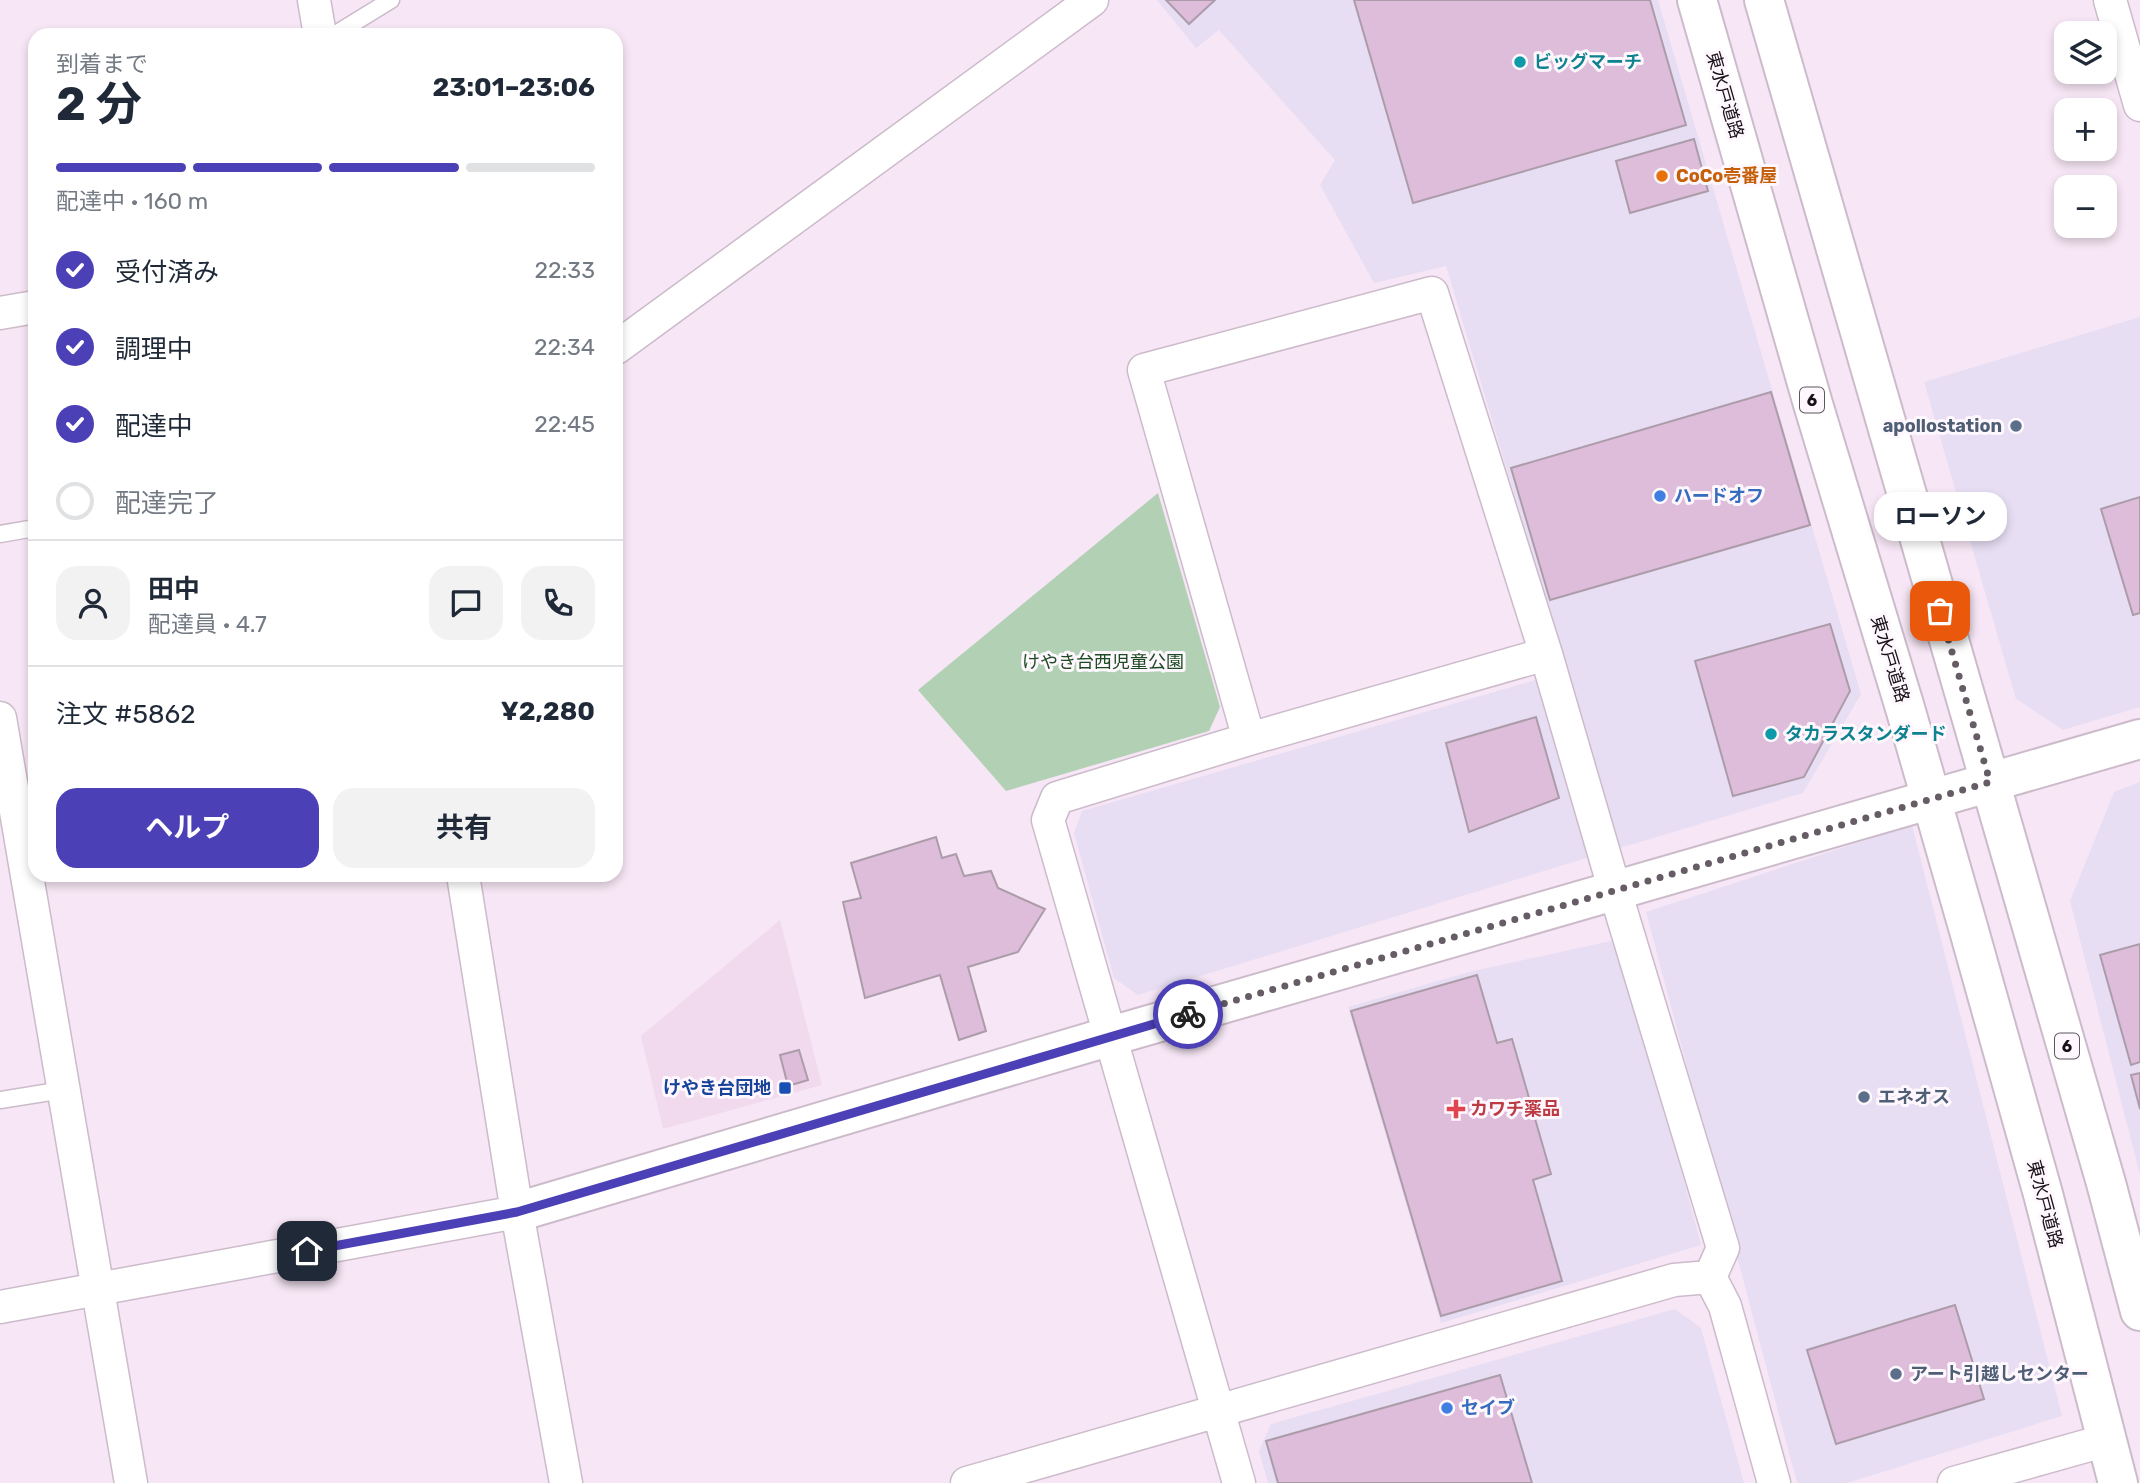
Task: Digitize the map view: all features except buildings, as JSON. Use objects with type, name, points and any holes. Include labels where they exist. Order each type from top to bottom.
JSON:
[{"type":"main road","name":"東水戸道路","points":[[1697,0],[1813,404],[1932,798],[2043,1194],[2118,1483]]},
{"type":"main road","name":"6","points":[[1764,0],[2106,1183],[2140,1311]]},
{"type":"main road","points":[[517,1212],[1111,1036],[2140,739]]},
{"type":"street","points":[[314,0],[319,28]]},
{"type":"street","points":[[623,343],[1092,0]]},
{"type":"street","points":[[2123,14],[2140,105]]},
{"type":"street","points":[[1249,739],[1144,370],[1432,293],[1546,654],[1723,1248],[1710,1278]]},
{"type":"street","points":[[0,313],[28,308]]},
{"type":"street","points":[[1239,1483],[1048,820],[1057,798],[1249,739],[1546,654]]},
{"type":"street","points":[[0,718],[131,1483]]},
{"type":"street","points":[[464,882],[517,1212],[566,1483]]},
{"type":"street","points":[[0,1307],[517,1212]]},
{"type":"street","points":[[967,1483],[1674,1280],[1710,1278]]},
{"type":"street","points":[[1710,1278],[1725,1306],[1774,1483]]},
{"type":"street","points":[[1954,1483],[2107,1440]]},
{"type":"lane","points":[[345,28],[391,0]]},
{"type":"lane","points":[[0,534],[28,529]]},
{"type":"lane","points":[[0,1100],[63,1090]]},
{"type":"shaded area","points":[[1157,0],[1658,0],[1861,694],[1803,793],[1620,848],[1446,266],[1374,283],[1320,185],[1335,160],[1219,30],[1196,48]]},
{"type":"shaded area","points":[[2140,317],[2140,707],[2063,730],[2016,699],[1924,382]]},
{"type":"shaded area","points":[[1539,679],[1593,856],[1138,995],[1114,978],[1074,833],[1082,811]]},
{"type":"shaded area","points":[[2140,782],[2140,1175],[2070,901],[2114,792]]},
{"type":"shaded area","points":[[1912,825],[2062,1416],[1847,1483],[1797,1483],[1646,912]]},
{"type":"shaded area","points":[[780,920],[822,1085],[663,1129],[641,1036]]},
{"type":"shaded area","points":[[1620,939],[1701,1245],[1441,1323],[1348,1007],[1469,972]]},
{"type":"shaded area","points":[[1675,1309],[1701,1328],[1744,1483],[1268,1483],[1259,1451],[1271,1424]]},
{"type":"green space","name":"けやき台西児童公園","points":[[1158,493],[1220,707],[1209,731],[1006,791],[918,690]]},
{"type":"way so far","points":[[1188,1014],[1990,782],[1940,611]]},
{"type":"place","name":"ビッグマーチ","points":[[1520,62]]},
{"type":"place","name":"CoCo壱番屋","points":[[1662,176]]},
{"type":"place","name":"apollostation","points":[[2016,426]]},
{"type":"place","name":"ハードオフ","points":[[1660,496]]},
{"type":"place","name":"ローソン","points":[[1940,611]]},
{"type":"place","name":"タカラスタンダード","points":[[1771,734]]},
{"type":"place","name":"けやき台団地","points":[[785,1088]]},
{"type":"place","name":"エネオス","points":[[1864,1097]]},
{"type":"place","name":"カワチ薬品","points":[[1456,1109]]},
{"type":"place","name":"アート引越しセンター","points":[[1896,1374]]},
{"type":"place","name":"セイブ","points":[[1447,1408]]},
{"type":"route","points":[[307,1251],[517,1212],[1188,1014]]}]
